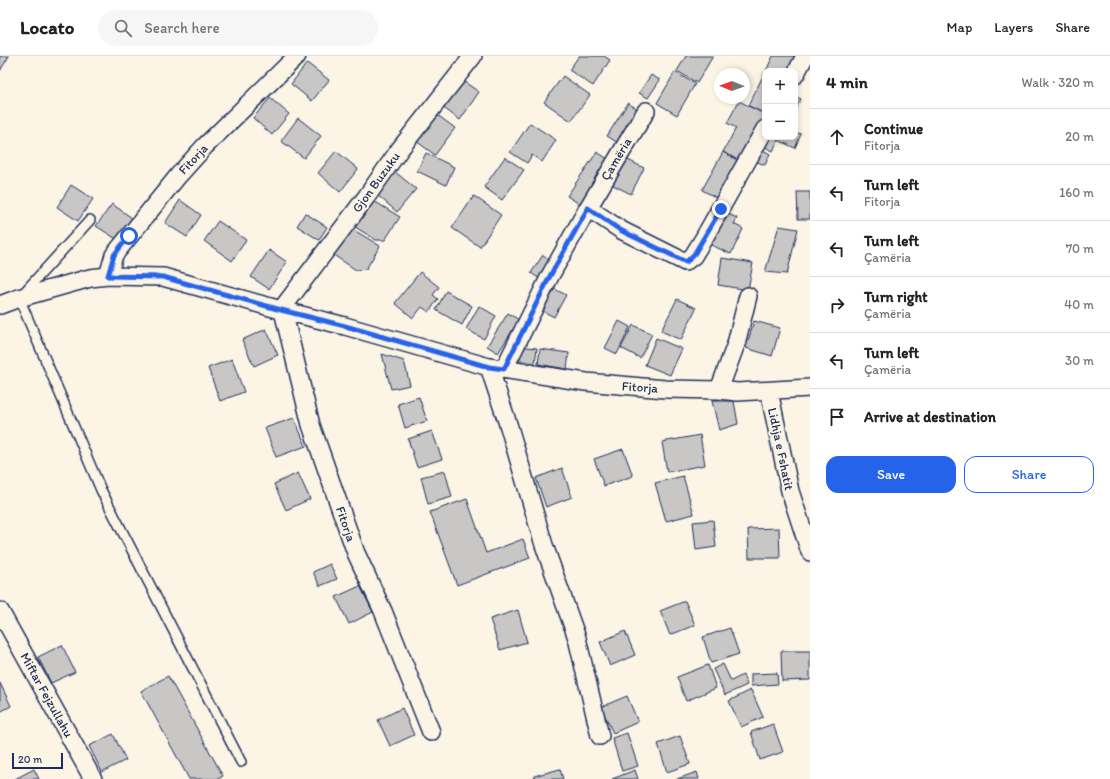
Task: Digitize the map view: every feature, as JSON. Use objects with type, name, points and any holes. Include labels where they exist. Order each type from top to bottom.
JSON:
[{"type":"street","name":"Fitorja","points":[[108,276],[114,255],[178,176],[205,146],[297,56]]},
{"type":"street","name":"Gjon Buzuku","points":[[281,310],[367,196],[400,149],[473,56]]},
{"type":"street","points":[[798,69],[805,56]]},
{"type":"street","name":"Çamëria","points":[[497,368],[588,208],[646,111]]},
{"type":"street","points":[[588,208],[620,230],[686,262],[693,256],[704,238],[762,134]]},
{"type":"street","name":"Fitorja","points":[[0,305],[19,298],[90,278],[108,276],[163,277],[497,368],[586,382],[665,389],[719,390],[737,392],[810,388]]},
{"type":"street","points":[[719,390],[736,344],[748,296]]},
{"type":"street","name":"Fitorja","points":[[281,310],[311,425],[356,553],[382,611],[431,732]]},
{"type":"street","points":[[497,368],[509,427],[544,545],[577,638],[600,736]]},
{"type":"street","name":"Lidhja e Fshatit","points":[[769,391],[790,491],[810,552]]},
{"type":"street","name":"Miftar Fejzullahu","points":[[0,611],[93,779]]},
{"type":"lane","points":[[90,220],[19,298],[101,490],[241,762]]},
{"type":"building","points":[[0,56],[9,56],[0,71]]},
{"type":"building","points":[[579,56],[604,56],[610,60],[593,86],[569,70]]},
{"type":"building","points":[[686,56],[713,56],[697,83],[677,71]]},
{"type":"building","points":[[773,56],[796,56],[790,68],[767,68]]},
{"type":"building","points":[[307,63],[329,80],[312,101],[291,84]]},
{"type":"building","points":[[675,72],[695,84],[677,115],[657,103]]},
{"type":"building","points":[[651,75],[660,80],[648,98],[639,93]]},
{"type":"building","points":[[563,76],[590,95],[571,121],[544,102]]},
{"type":"building","points":[[762,78],[762,113],[748,106]]},
{"type":"building","points":[[460,79],[479,92],[460,120],[441,106]]},
{"type":"building","points":[[270,98],[289,114],[272,135],[253,118]]},
{"type":"building","points":[[798,98],[801,99],[798,104]]},
{"type":"building","points":[[628,103],[639,110],[618,143],[607,136]]},
{"type":"building","points":[[737,104],[745,104],[762,112],[762,123],[741,162],[723,152],[736,128],[727,123]]},
{"type":"building","points":[[436,114],[455,128],[435,155],[416,141]]},
{"type":"building","points":[[298,118],[321,136],[304,158],[281,141]]},
{"type":"building","points":[[530,123],[556,140],[542,162],[532,155],[527,163],[510,152]]},
{"type":"building","points":[[798,133],[801,134],[795,148],[778,140],[798,140]]},
{"type":"building","points":[[768,140],[778,140],[773,151],[765,147]]},
{"type":"building","points":[[761,149],[770,154],[765,165],[755,161]]},
{"type":"building","points":[[336,151],[358,169],[340,192],[318,173]]},
{"type":"building","points":[[597,152],[611,161],[581,205],[567,196]]},
{"type":"building","points":[[723,152],[741,162],[719,199],[702,190]]},
{"type":"building","points":[[426,153],[454,167],[446,185],[417,171]]},
{"type":"building","points":[[505,157],[524,170],[502,200],[484,187]]},
{"type":"building","points":[[624,158],[644,168],[631,194],[611,184]]},
{"type":"building","points":[[394,171],[416,189],[397,212],[375,193]]},
{"type":"building","points":[[71,185],[93,199],[78,221],[57,207]]},
{"type":"building","points":[[797,192],[810,192],[810,219],[798,219]]},
{"type":"building","points":[[474,196],[501,215],[480,247],[452,228]]},
{"type":"building","points":[[369,198],[400,217],[385,240],[376,240],[352,225]]},
{"type":"building","points":[[180,200],[201,215],[187,237],[165,223]]},
{"type":"building","points":[[112,204],[132,218],[118,240],[96,226]]},
{"type":"building","points":[[305,213],[327,227],[319,240],[297,226]]},
{"type":"building","points":[[726,213],[737,218],[734,224],[743,229],[731,254],[711,245]]},
{"type":"building","points":[[218,221],[246,240],[232,261],[204,241]]},
{"type":"building","points":[[779,226],[798,229],[787,274],[765,272]]},
{"type":"building","points":[[349,227],[380,246],[366,269],[356,270],[332,254]]},
{"type":"building","points":[[269,250],[287,262],[269,289],[251,277]]},
{"type":"building","points":[[543,255],[552,261],[540,279],[531,273]]},
{"type":"building","points":[[722,258],[753,263],[748,290],[718,285]]},
{"type":"building","points":[[420,272],[439,287],[433,295],[438,299],[429,312],[422,307],[413,318],[395,303]]},
{"type":"building","points":[[551,287],[566,295],[554,317],[539,309]]},
{"type":"building","points":[[446,291],[472,306],[462,325],[436,310]]},
{"type":"building","points":[[677,299],[696,308],[681,340],[661,331]]},
{"type":"building","points":[[479,306],[496,316],[484,339],[466,329]]},
{"type":"building","points":[[508,313],[519,320],[498,353],[487,346]]},
{"type":"building","points":[[619,321],[630,327],[617,354],[605,348]]},
{"type":"building","points":[[754,321],[780,328],[772,356],[746,348]]},
{"type":"building","points":[[633,325],[652,334],[640,358],[621,348]]},
{"type":"building","points":[[266,329],[278,355],[254,366],[242,340]]},
{"type":"building","points":[[656,338],[682,349],[670,375],[645,365]]},
{"type":"building","points":[[517,346],[537,348],[535,363],[515,360]]},
{"type":"building","points":[[540,349],[569,353],[567,369],[538,364]]},
{"type":"building","points":[[382,354],[404,361],[410,385],[391,389]]},
{"type":"building","points":[[232,359],[244,392],[220,401],[208,368]]},
{"type":"building","points":[[419,397],[427,421],[405,428],[398,404]]},
{"type":"building","points":[[712,401],[734,401],[738,424],[719,430]]},
{"type":"building","points":[[294,418],[306,446],[276,457],[265,428]]},
{"type":"building","points":[[432,431],[442,459],[417,467],[408,439]]},
{"type":"building","points":[[700,435],[705,465],[667,472],[662,442]]},
{"type":"building","points":[[623,449],[633,476],[604,486],[594,459]]},
{"type":"building","points":[[562,468],[572,497],[546,507],[536,478]]},
{"type":"building","points":[[445,471],[452,497],[428,504],[421,477]]},
{"type":"building","points":[[298,473],[310,499],[286,510],[274,484]]},
{"type":"building","points":[[683,476],[694,514],[666,521],[655,483]]},
{"type":"building","points":[[467,499],[486,553],[523,539],[530,558],[457,585],[430,512]]},
{"type":"building","points":[[713,520],[716,547],[696,550],[693,522]]},
{"type":"building","points":[[779,528],[780,558],[749,558],[748,529]]},
{"type":"building","points":[[330,564],[337,579],[320,586],[313,572]]},
{"type":"building","points":[[360,586],[373,612],[349,624],[336,597]]},
{"type":"building","points":[[685,601],[695,625],[670,635],[660,611]]},
{"type":"building","points":[[518,610],[527,642],[500,650],[490,619]]},
{"type":"building","points":[[730,628],[739,654],[711,663],[703,637]]},
{"type":"building","points":[[625,631],[635,655],[610,666],[600,642]]},
{"type":"building","points":[[62,645],[75,672],[51,683],[38,657]]},
{"type":"building","points":[[781,651],[810,651],[810,680],[782,681]]},
{"type":"building","points":[[723,664],[731,681],[743,675],[747,685],[725,695],[713,669]]},
{"type":"building","points":[[708,665],[716,688],[686,701],[677,677]]},
{"type":"building","points":[[777,673],[778,684],[751,686],[751,674]]},
{"type":"building","points":[[168,676],[223,776],[218,779],[189,779],[141,691]]},
{"type":"building","points":[[0,683],[11,706],[0,712]]},
{"type":"building","points":[[751,690],[763,717],[741,727],[729,701]]},
{"type":"building","points":[[627,696],[638,722],[613,733],[601,707]]},
{"type":"building","points":[[402,708],[414,735],[390,746],[378,720]]},
{"type":"building","points":[[773,724],[783,752],[760,760],[751,732]]},
{"type":"building","points":[[627,733],[638,766],[622,771],[612,738]]},
{"type":"building","points":[[113,734],[126,760],[102,772],[89,746]]},
{"type":"building","points":[[680,736],[690,764],[667,772],[658,744]]},
{"type":"building","points":[[34,769],[39,779],[15,779]]},
{"type":"building","points":[[560,769],[563,779],[535,779],[534,776]]},
{"type":"building","points":[[635,770],[638,779],[612,779]]},
{"type":"building","points":[[697,772],[699,779],[677,779]]},
{"type":"route","points":[[129,236],[114,255],[108,276],[163,277],[345,326],[489,367],[504,369],[550,276],[588,208],[620,230],[686,262],[693,256],[721,209]]}]
